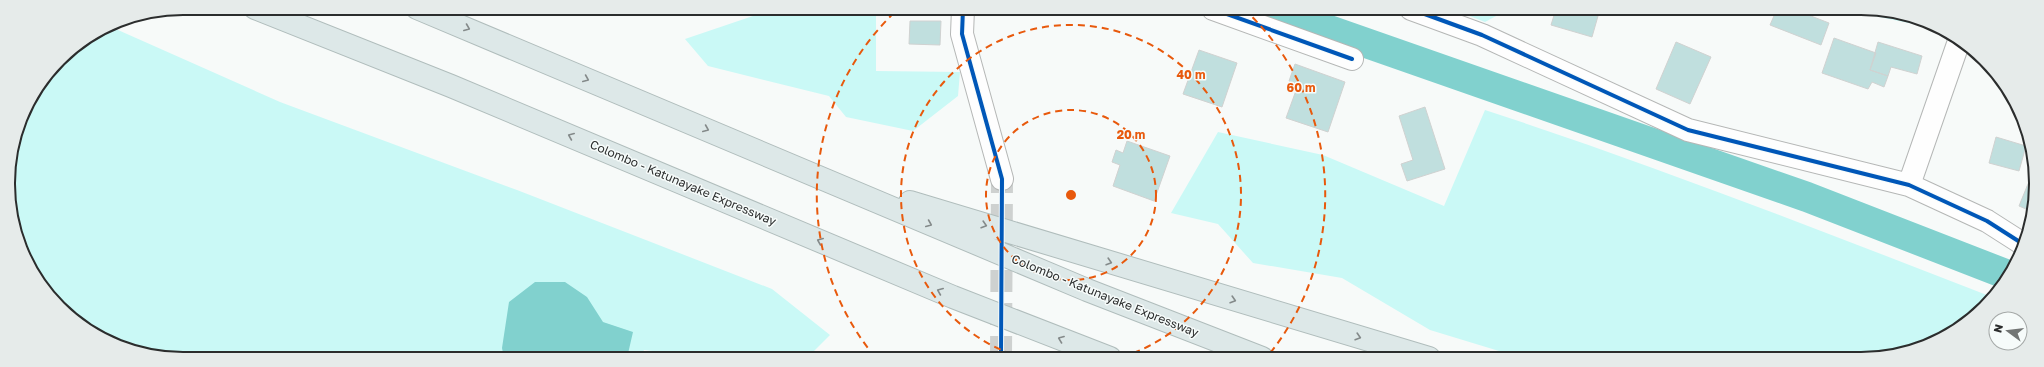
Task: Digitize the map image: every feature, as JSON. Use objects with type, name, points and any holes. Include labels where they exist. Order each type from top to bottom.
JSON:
[{"type":"highway","name":"Colombo - Katunayake Expressway","points":[[273,15],[451,86],[953,297],[1093,352]]},
{"type":"highway","name":"Colombo - Katunayake Expressway","points":[[434,15],[1087,290],[1247,352]]},
{"type":"highway","points":[[799,169],[1409,352]]},
{"type":"street","points":[[964,15],[962,34],[1002,179]]},
{"type":"street","points":[[1230,15],[1352,59]]},
{"type":"street","points":[[1427,15],[1482,35],[1688,130],[1909,185],[1987,221],[2019,241]]},
{"type":"street","points":[[1909,185],[1957,46]]},
{"type":"shaded area","points":[[756,15],[876,15],[876,71],[960,72],[958,96],[913,131],[846,117],[829,96],[708,66],[685,39]]},
{"type":"shaded area","points":[[1467,15],[1498,15],[1485,22]]},
{"type":"shaded area","points":[[1869,15],[1893,18],[1916,25]]},
{"type":"shaded area","points":[[116,29],[280,102],[517,190],[772,289],[830,335],[813,352],[661,352],[644,350],[643,352],[172,352],[151,349],[129,343],[109,335],[90,324],[64,303],[43,277],[32,258],[24,238],[18,216],[15,195],[16,162],[24,129],[32,109],[43,90],[64,64],[90,43]]},
{"type":"shaded area","points":[[1485,110],[1549,131],[1677,177],[1987,295],[1980,303],[1954,324],[1935,335],[1915,343],[1882,351],[1502,352],[1430,330],[1342,278],[1253,263],[1218,224],[1171,213],[1218,132],[1323,155],[1444,206]]},
{"type":"shaded area","points":[[535,282],[565,282],[587,297],[603,322],[633,332],[628,352],[503,352],[502,348],[509,302]]},
{"type":"building","points":[[1554,15],[1598,16],[1592,37],[1551,25]]},
{"type":"building","points":[[1774,15],[1808,15],[1829,23],[1821,45],[1770,25]]},
{"type":"building","points":[[910,21],[941,21],[940,45],[909,44]]},
{"type":"building","points":[[1834,38],[1876,53],[1870,70],[1888,76],[1884,87],[1872,82],[1868,89],[1822,73]]},
{"type":"building","points":[[1676,42],[1711,57],[1690,104],[1656,89]]},
{"type":"building","points":[[1878,42],[1922,56],[1917,74],[1891,67],[1888,76],[1870,70]]},
{"type":"building","points":[[1199,50],[1237,63],[1222,107],[1183,94]]},
{"type":"building","points":[[1295,64],[1345,82],[1328,132],[1286,118],[1298,85],[1289,81]]},
{"type":"building","points":[[1425,107],[1445,169],[1407,181],[1401,164],[1413,160],[1399,116]]},
{"type":"building","points":[[1996,137],[2025,146],[2025,148],[2019,171],[1989,163]]},
{"type":"building","points":[[1127,141],[1170,156],[1154,201],[1113,186],[1120,165],[1112,162],[1116,150],[1123,153]]},
{"type":"building","points":[[2029,181],[2027,210],[2019,206]]},
{"type":"waterway","points":[[1286,15],[1807,197],[2003,273]]},
{"type":"tunnel","points":[[1001,352],[1002,179]]},
{"type":"cycle path","points":[[963,15],[962,34],[1002,179],[1001,352]]},
{"type":"cycle path","points":[[1230,15],[1352,59]]},
{"type":"cycle path","points":[[1427,15],[1482,35],[1688,130],[1909,185],[1987,221],[2019,241]]}]
